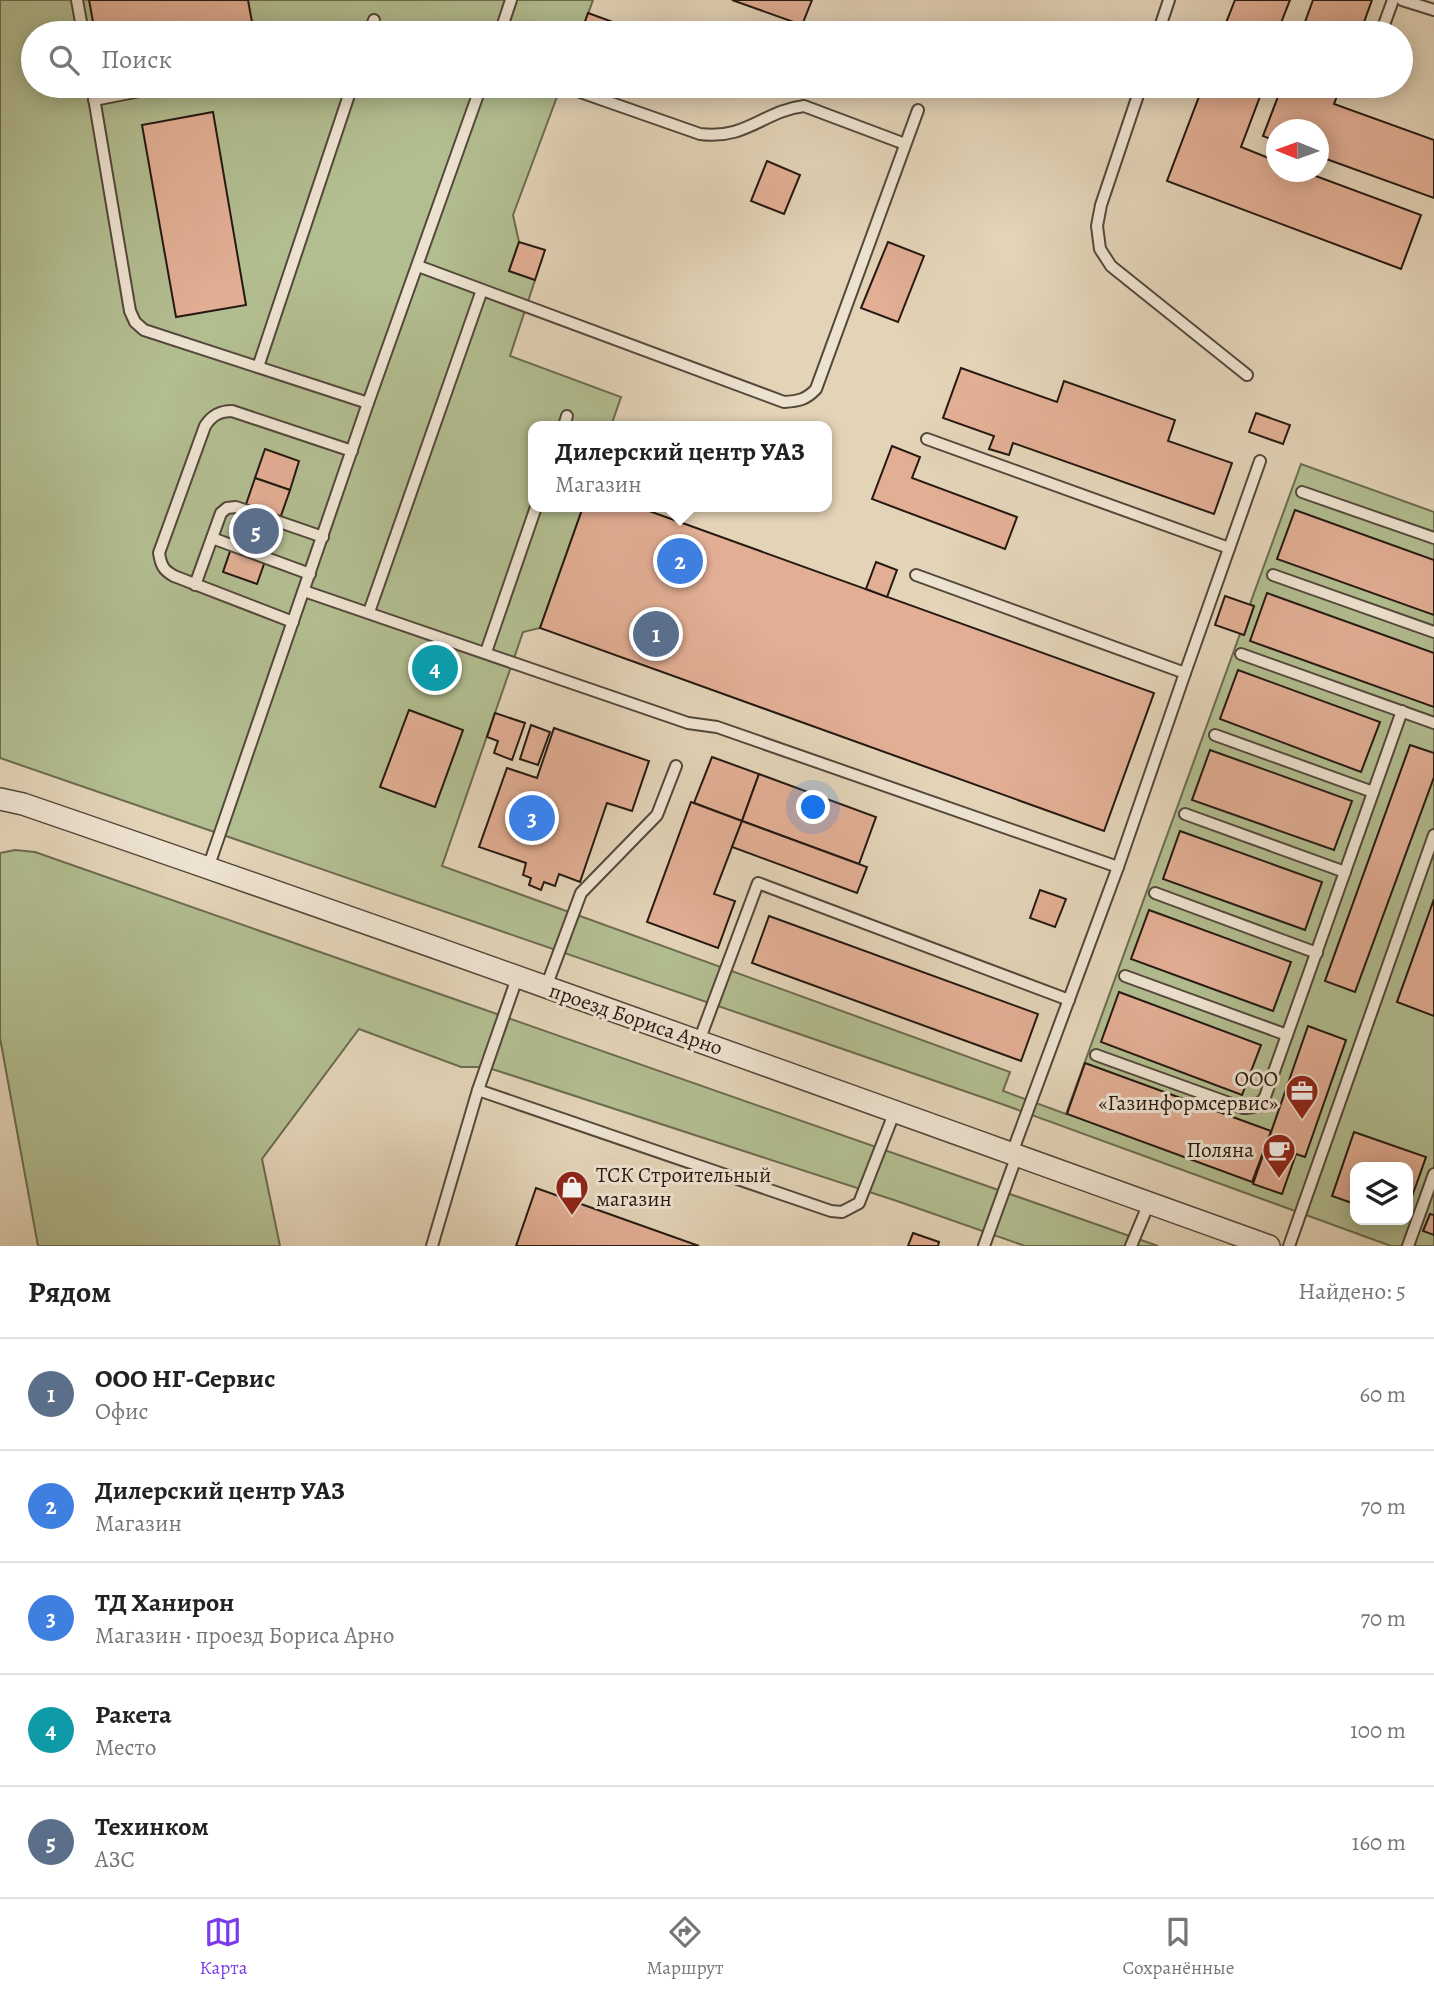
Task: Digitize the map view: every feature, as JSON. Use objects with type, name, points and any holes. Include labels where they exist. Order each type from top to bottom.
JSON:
[{"type":"street","name":"проезд Бориса Арно","points":[[0,799],[23,804],[208,868],[1269,1246]]},
{"type":"lane","points":[[77,0],[81,21]]},
{"type":"lane","points":[[504,21],[512,0]]},
{"type":"lane","points":[[1162,21],[1169,0]]},
{"type":"lane","points":[[1385,21],[1393,0]]},
{"type":"lane","points":[[1402,0],[1434,10]]},
{"type":"lane","points":[[104,98],[94,100],[130,312],[135,322],[144,330],[368,403]]},
{"type":"lane","points":[[258,367],[348,98]]},
{"type":"lane","points":[[208,868],[368,403],[477,98]]},
{"type":"lane","points":[[597,98],[700,134],[713,135],[737,132],[790,108],[804,106],[905,144]]},
{"type":"lane","points":[[1137,98],[1101,205],[1097,226],[1100,249],[1111,266],[1247,375]]},
{"type":"lane","points":[[418,266],[784,402],[799,401],[808,398],[816,389],[918,110]]},
{"type":"lane","points":[[369,612],[482,290]]},
{"type":"lane","points":[[293,622],[165,571],[159,553],[205,426],[210,418],[222,411],[232,411],[352,451]]},
{"type":"lane","points":[[927,439],[1229,548]]},
{"type":"lane","points":[[984,1246],[1259,461]]},
{"type":"lane","points":[[1302,492],[1434,538]]},
{"type":"lane","points":[[195,585],[221,513],[227,508],[236,507],[323,537]]},
{"type":"lane","points":[[485,652],[534,512]]},
{"type":"lane","points":[[212,538],[310,574]]},
{"type":"lane","points":[[916,575],[1185,673]]},
{"type":"lane","points":[[1273,575],[1434,632]]},
{"type":"lane","points":[[304,591],[688,723],[716,727],[1118,867]]},
{"type":"lane","points":[[1241,654],[1434,723]]},
{"type":"lane","points":[[1096,1055],[1243,1108],[1260,1104],[1265,1097],[1402,711]]},
{"type":"lane","points":[[1215,735],[1373,792]]},
{"type":"lane","points":[[546,988],[581,893],[657,815],[676,766]]},
{"type":"lane","points":[[1185,814],[1345,872]]},
{"type":"lane","points":[[1289,1246],[1434,835]]},
{"type":"lane","points":[[699,1041],[758,883],[1069,1000]]},
{"type":"lane","points":[[1156,893],[1317,953]]},
{"type":"lane","points":[[1125,976],[1287,1035]]},
{"type":"lane","points":[[432,1246],[478,1090],[517,978]]},
{"type":"lane","points":[[478,1090],[831,1211],[842,1212],[859,1203],[895,1111]]},
{"type":"lane","points":[[1408,1246],[1434,1174]]},
{"type":"lane","points":[[1131,1246],[1149,1203]]},
{"type":"green space","points":[[0,0],[593,0],[585,21],[21,21],[21,98],[557,98],[513,215],[519,242],[509,271],[535,280],[510,356],[621,397],[613,421],[528,421],[528,512],[581,512],[540,628],[523,632],[442,866],[1010,1072],[1003,1091],[1066,1114],[1240,634],[1244,635],[1254,606],[1250,604],[1301,464],[1434,512],[1434,1246],[1391,1246],[999,1103],[0,758]]},
{"type":"green space","points":[[15,850],[35,852],[1158,1246],[1025,1246],[897,1201],[486,1067],[461,1067],[359,1029],[262,1159],[280,1246],[38,1246],[0,1038],[0,853]]},
{"type":"building","points":[[89,0],[248,0],[252,21],[93,21]]},
{"type":"building","points":[[732,0],[812,0],[804,21],[791,21]]},
{"type":"building","points":[[1235,0],[1290,0],[1282,21],[1227,21]]},
{"type":"building","points":[[1313,0],[1372,0],[1364,21],[1305,21]]},
{"type":"building","points":[[588,13],[610,21],[585,21]]},
{"type":"building","points":[[1198,98],[1259,98],[1241,147],[1266,157],[1266,182],[1329,181],[1421,215],[1401,269],[1167,181]]},
{"type":"building","points":[[1277,98],[1336,98],[1334,104],[1434,140],[1434,198],[1329,160],[1329,119],[1269,119]]},
{"type":"building","points":[[213,112],[246,305],[176,317],[142,125]]},
{"type":"building","points":[[767,161],[800,175],[784,214],[751,201]]},
{"type":"building","points":[[519,242],[545,250],[535,280],[509,271]]},
{"type":"building","points":[[888,242],[924,256],[898,322],[861,308]]},
{"type":"building","points":[[961,368],[1057,402],[1064,381],[1175,420],[1168,441],[1232,463],[1214,514],[1013,443],[1009,455],[989,449],[994,436],[943,418]]},
{"type":"building","points":[[1256,413],[1290,425],[1283,444],[1249,432]]},
{"type":"building","points":[[892,446],[920,457],[912,478],[1017,517],[1005,549],[872,499]]},
{"type":"building","points":[[265,449],[299,461],[290,490],[255,478]]},
{"type":"building","points":[[255,478],[290,490],[257,584],[223,572]]},
{"type":"building","points":[[1295,510],[1434,560],[1434,615],[1277,559]]},
{"type":"building","points":[[581,512],[652,512],[1154,693],[1104,831],[540,628]]},
{"type":"building","points":[[876,562],[897,570],[887,597],[866,589]]},
{"type":"building","points":[[1267,593],[1434,653],[1434,707],[1250,641]]},
{"type":"building","points":[[1225,596],[1254,606],[1244,635],[1215,625]]},
{"type":"building","points":[[1238,670],[1380,722],[1361,772],[1220,719]]},
{"type":"building","points":[[409,710],[463,730],[435,807],[380,787]]},
{"type":"building","points":[[495,713],[525,723],[512,760],[494,753],[498,741],[487,737]]},
{"type":"building","points":[[531,725],[550,732],[538,765],[520,759]]},
{"type":"building","points":[[554,728],[649,761],[632,811],[607,803],[580,882],[559,874],[555,886],[544,882],[541,890],[529,885],[531,878],[523,875],[526,863],[479,847],[507,768],[537,778]]},
{"type":"building","points":[[1410,745],[1434,753],[1434,777],[1355,992],[1325,981]]},
{"type":"building","points":[[1210,750],[1352,801],[1334,850],[1192,800]]},
{"type":"building","points":[[712,757],[759,774],[742,821],[694,803]]},
{"type":"building","points":[[759,774],[876,817],[859,864],[742,821]]},
{"type":"building","points":[[691,802],[742,821],[714,894],[735,901],[718,948],[647,922]]},
{"type":"building","points":[[742,821],[867,867],[857,893],[732,847]]},
{"type":"building","points":[[1180,831],[1322,882],[1305,930],[1163,879]]},
{"type":"building","points":[[1040,890],[1066,899],[1055,927],[1030,918]]},
{"type":"building","points":[[1434,899],[1434,1016],[1397,1002]]},
{"type":"building","points":[[1149,910],[1291,962],[1273,1011],[1131,959]]},
{"type":"building","points":[[769,916],[1038,1014],[1021,1061],[752,963]]},
{"type":"building","points":[[1119,992],[1261,1045],[1242,1095],[1101,1042]]},
{"type":"building","points":[[1308,1026],[1346,1040],[1305,1157],[1296,1154],[1282,1194],[1253,1184]]},
{"type":"building","points":[[1085,1063],[1271,1131],[1252,1182],[1067,1114]]},
{"type":"building","points":[[1354,1132],[1426,1157],[1413,1194],[1413,1162],[1350,1162],[1350,1202],[1332,1196]]},
{"type":"building","name":"ТСК Строительный магазин","points":[[536,1188],[699,1246],[516,1246]]},
{"type":"building","points":[[1430,1214],[1434,1215],[1434,1235],[1423,1231]]},
{"type":"building","points":[[913,1233],[939,1242],[938,1246],[908,1246]]},
{"type":"place","name":"Техинком","points":[[256,531]]},
{"type":"place","name":"Дилерский центр УАЗ","points":[[680,561]]},
{"type":"place","name":"ООО НГ-Сервис","points":[[656,634]]},
{"type":"place","name":"Ракета","points":[[435,668]]},
{"type":"place","name":"ТД Ханирон","points":[[532,818]]},
{"type":"place","name":"ООО «Газинформсервис»","points":[[1302,1121]]},
{"type":"place","name":"Поляна","points":[[1279,1180]]},
{"type":"place","name":"ТСК Строительный магазин","points":[[572,1217]]}]
